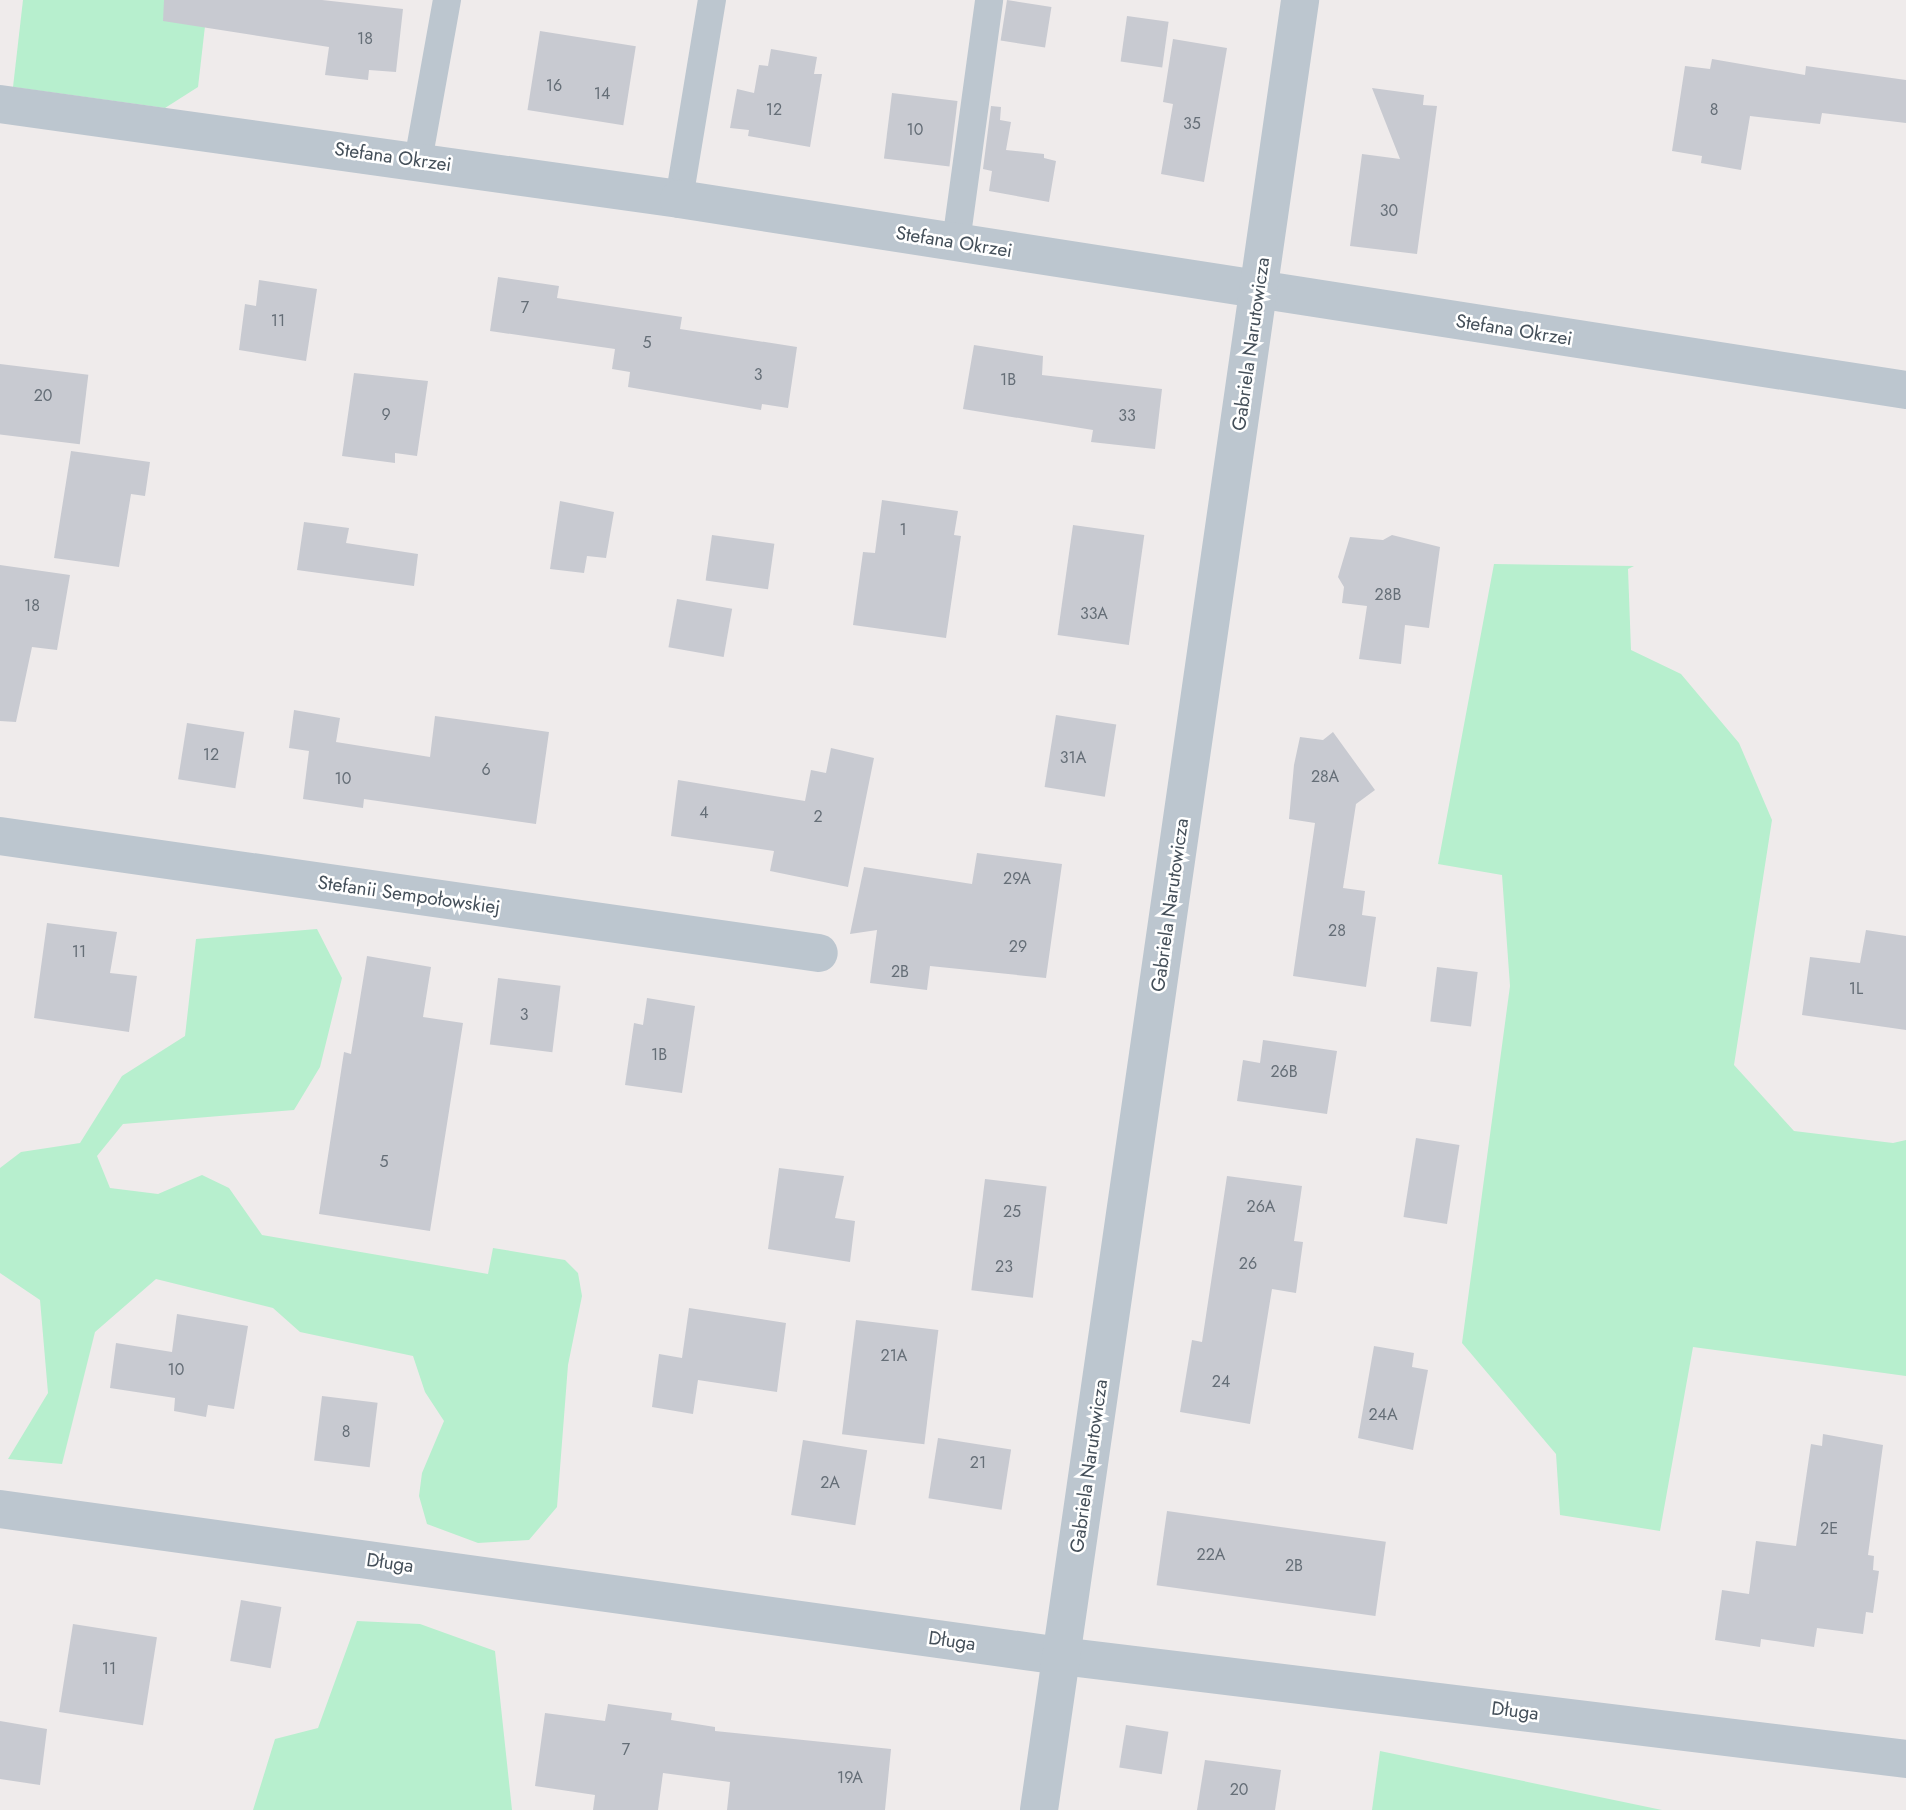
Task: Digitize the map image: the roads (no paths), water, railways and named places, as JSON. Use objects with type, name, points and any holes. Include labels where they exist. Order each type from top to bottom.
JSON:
[{"type":"street","name":"Gabriela Narutowicza","points":[[1039,1810],[1300,0]]},
{"type":"street","name":"Stefana Okrzei","points":[[0,104],[418,160],[680,199],[1258,292],[1906,390]]},
{"type":"street","name":"Stefanii Sempołowskiej","points":[[0,836],[818,953]]},
{"type":"street","name":"Długa","points":[[0,1510],[1062,1656],[1906,1759]]},
{"type":"lane","points":[[418,160],[447,0]]},
{"type":"lane","points":[[680,199],[712,0]]},
{"type":"lane","points":[[956,242],[989,0]]}]
